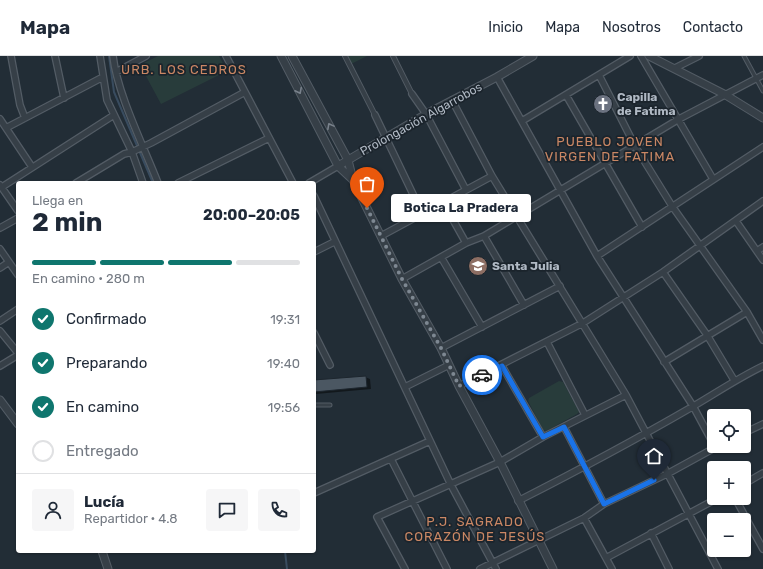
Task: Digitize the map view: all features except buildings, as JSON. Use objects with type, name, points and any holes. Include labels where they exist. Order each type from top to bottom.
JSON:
[{"type":"street","points":[[11,56],[20,105],[25,118]]},
{"type":"street","points":[[55,56],[64,98]]},
{"type":"street","points":[[100,56],[107,100],[133,152],[142,181]]},
{"type":"street","points":[[113,56],[116,72],[142,147],[157,181]]},
{"type":"street","points":[[116,72],[146,56]]},
{"type":"street","points":[[226,56],[291,181]]},
{"type":"street","points":[[281,56],[338,166],[353,180]]},
{"type":"street","points":[[292,56],[348,160],[353,180],[380,236],[402,279],[441,348],[553,569]]},
{"type":"street","points":[[345,56],[422,213]]},
{"type":"street","points":[[393,56],[412,94],[426,114],[466,190]]},
{"type":"street","name":"Prolongación Algarrobos","points":[[312,181],[426,114],[497,77],[533,56]]},
{"type":"street","points":[[522,122],[630,56]]},
{"type":"street","points":[[641,56],[713,179]]},
{"type":"street","points":[[649,56],[724,94],[763,118]]},
{"type":"street","points":[[675,68],[699,56]]},
{"type":"street","points":[[402,279],[466,243],[484,236],[679,119],[763,74]]},
{"type":"street","points":[[599,75],[635,146],[672,206],[747,312],[763,340]]},
{"type":"street","points":[[6,128],[103,77]]},
{"type":"street","points":[[497,77],[559,191],[597,256],[693,406],[707,431]]},
{"type":"street","points":[[79,181],[124,154],[133,152],[245,92]]},
{"type":"street","points":[[566,95],[642,226]]},
{"type":"street","points":[[452,100],[492,176],[516,217],[583,323],[626,395],[718,569]]},
{"type":"street","points":[[16,209],[1,186],[114,115]]},
{"type":"street","points":[[0,119],[32,167]]},
{"type":"street","points":[[182,181],[269,138]]},
{"type":"street","points":[[597,256],[763,147]]},
{"type":"street","points":[[380,236],[492,176]]},
{"type":"street","points":[[459,386],[502,366],[583,323],[663,272],[736,221],[763,200]]},
{"type":"street","points":[[316,201],[334,242],[451,485],[496,569]]},
{"type":"street","points":[[444,202],[466,243]]},
{"type":"street","points":[[0,228],[16,219]]},
{"type":"street","points":[[736,221],[763,260]]},
{"type":"street","points":[[484,236],[524,305]]},
{"type":"street","points":[[316,251],[334,242]]},
{"type":"street","points":[[757,251],[763,247]]},
{"type":"street","points":[[0,249],[16,272]]},
{"type":"street","points":[[441,257],[482,327]]},
{"type":"street","points":[[0,268],[10,262]]},
{"type":"street","points":[[663,272],[707,335],[734,380]]},
{"type":"street","points":[[441,348],[560,286]]},
{"type":"street","points":[[0,321],[16,310]]},
{"type":"street","points":[[664,362],[747,312]]},
{"type":"street","points":[[0,331],[16,351]]},
{"type":"street","points":[[316,337],[330,365]]},
{"type":"street","points":[[547,342],[585,415]]},
{"type":"street","points":[[0,366],[16,355]]},
{"type":"street","points":[[405,387],[449,365]]},
{"type":"street","points":[[502,366],[543,437]]},
{"type":"street","points":[[518,501],[585,467],[693,406],[734,380],[763,366]]},
{"type":"street","points":[[405,569],[377,517],[412,500],[451,485],[500,462],[543,437],[626,395]]},
{"type":"street","points":[[0,400],[16,421]]},
{"type":"street","points":[[751,430],[763,424]]},
{"type":"street","points":[[564,427],[604,504]]},
{"type":"street","points":[[316,492],[430,441]]},
{"type":"street","points":[[480,569],[492,562],[538,542],[584,518],[604,504],[667,474],[707,451]]},
{"type":"street","points":[[391,459],[447,569]]},
{"type":"street","points":[[751,480],[763,473]]},
{"type":"street","points":[[606,558],[707,504]]},
{"type":"street","points":[[739,505],[763,549]]},
{"type":"street","points":[[584,518],[612,569]]},
{"type":"street","points":[[651,533],[669,569]]},
{"type":"street","points":[[103,553],[108,569]]},
{"type":"lane","points":[[744,56],[763,91]]},
{"type":"lane","points":[[316,405],[330,405]]},
{"type":"green space","points":[[158,56],[219,56],[227,71],[161,104],[140,65]]},
{"type":"green space","points":[[347,56],[367,56],[351,64]]},
{"type":"green space","points":[[559,381],[563,382],[579,412],[546,431],[543,430],[528,401],[529,398]]},
{"type":"waterway","points":[[109,56],[114,92],[152,181]]},
{"type":"waterway","points":[[285,553],[287,569]]},
{"type":"way so far","points":[[367,208],[402,279],[441,348],[459,386],[482,375]]},
{"type":"place","name":"Capilla de Fatima","points":[[603,104]]},
{"type":"place","name":"Botica La Pradera","points":[[367,208]]},
{"type":"place","name":"Santa Julia","points":[[478,266]]},
{"type":"district","name":"URB. LOS CEDROS","points":[[184,69]]},
{"type":"district","name":"PUEBLO JOVEN VIRGEN DE FATIMA","points":[[610,148]]},
{"type":"district","name":"P.J. SAGRADO CORAZÓN DE JESÚS","points":[[475,528]]},
{"type":"route","points":[[482,375],[502,366],[543,437],[564,427],[604,504],[654,480]]}]
